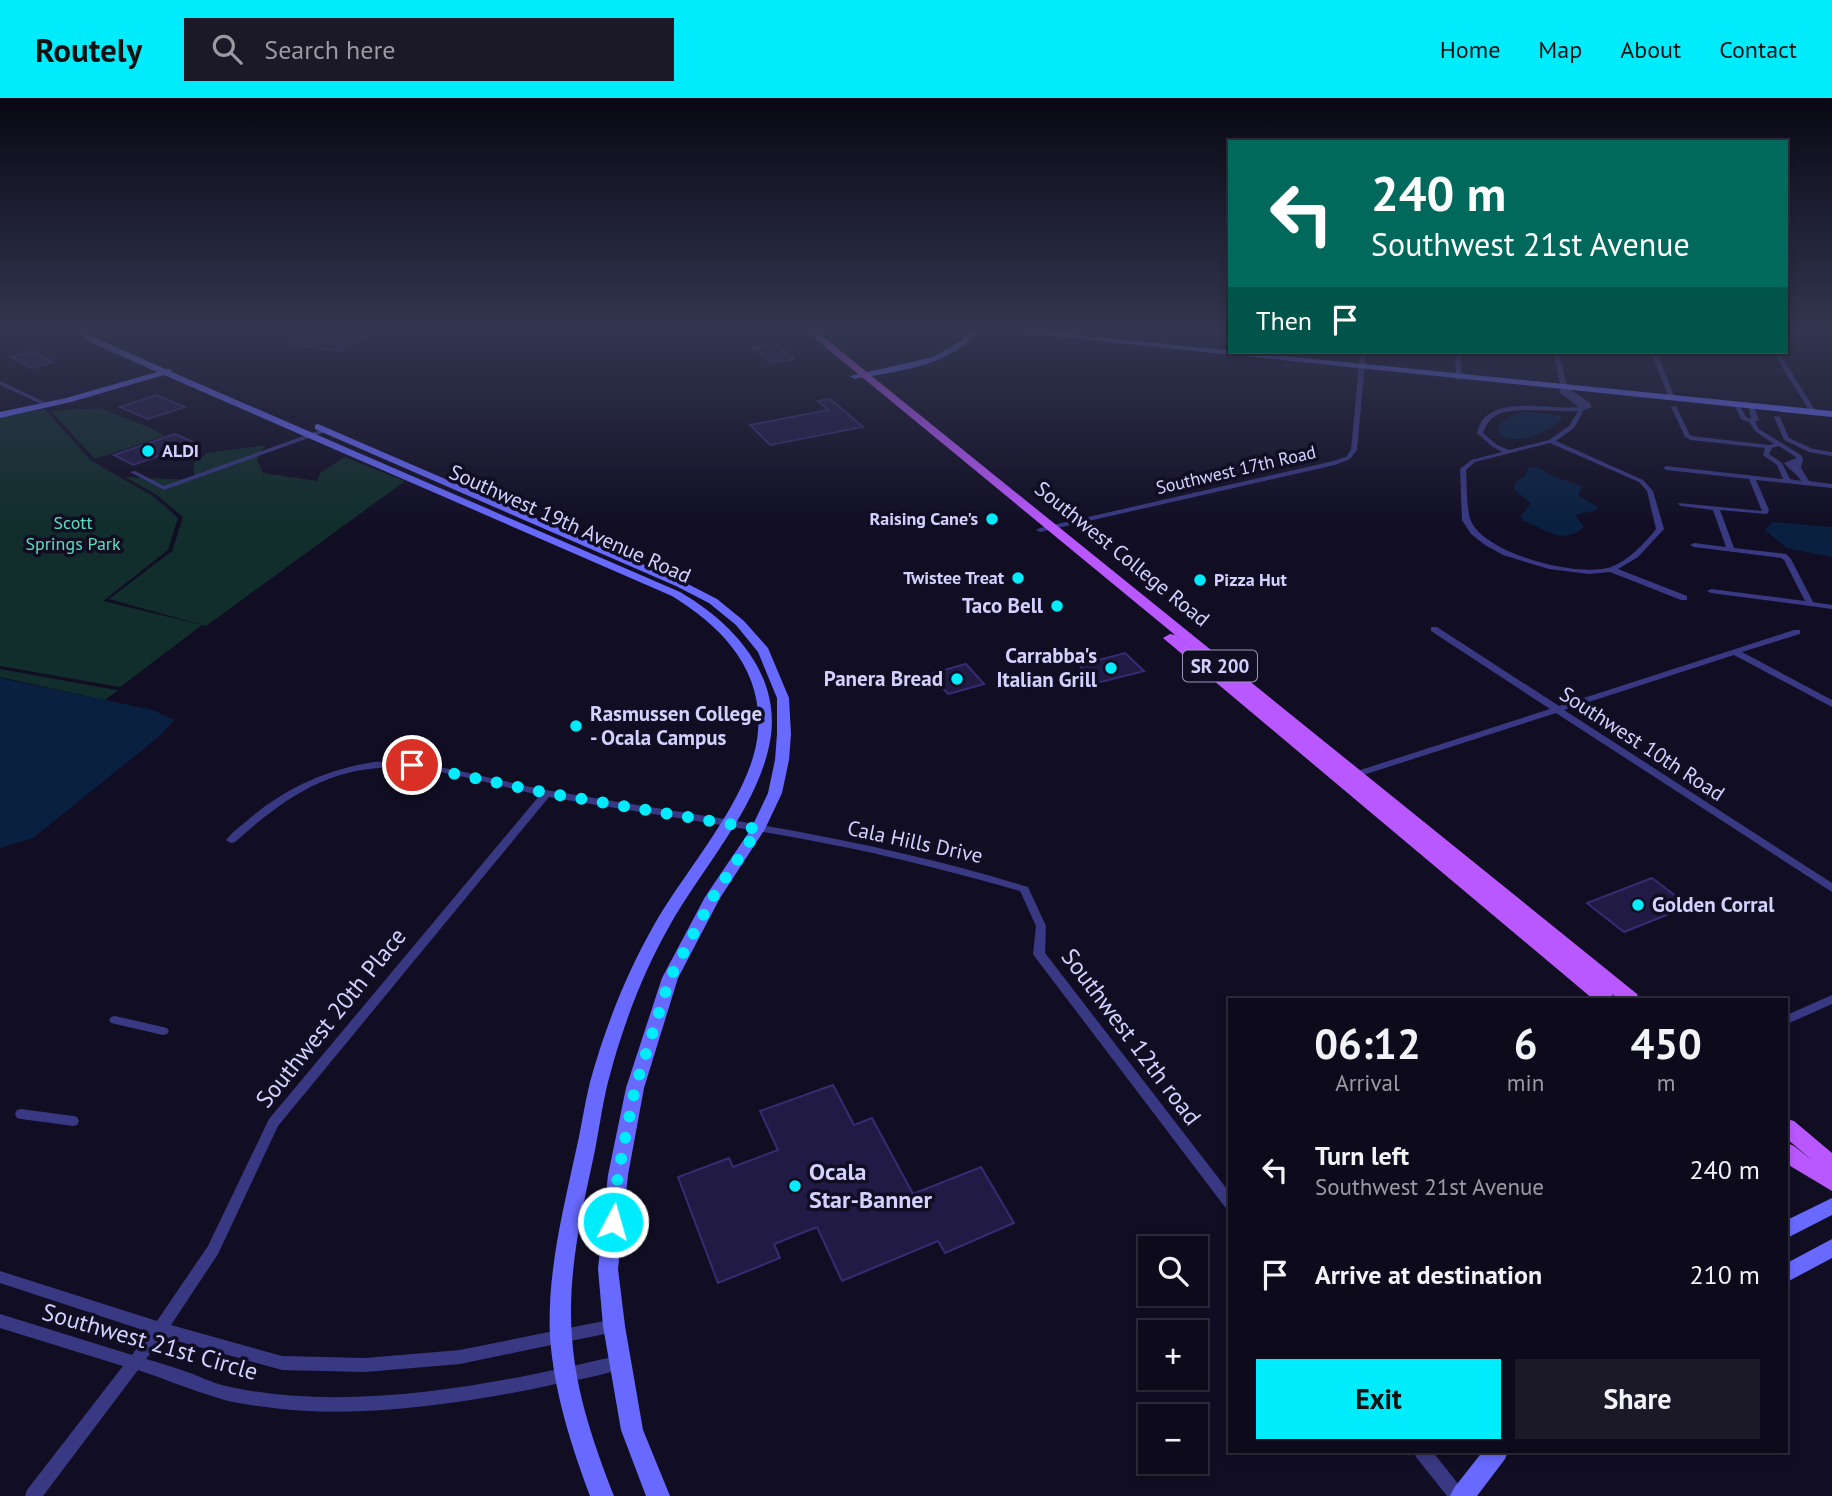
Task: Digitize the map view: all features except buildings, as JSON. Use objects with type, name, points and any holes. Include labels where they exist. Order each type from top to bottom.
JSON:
[{"type":"main road","points":[[0,415],[79,396]]},
{"type":"main road","name":"Southwest 19th Avenue Road","points":[[234,396],[680,584],[713,601],[740,623],[764,651],[783,698],[782,760],[775,793],[758,829],[713,897],[670,978],[635,1088],[618,1175],[608,1269],[614,1326],[632,1430],[658,1496]]},
{"type":"main road","name":"Southwest College Road","points":[[884,396],[1604,998]]},
{"type":"main road","points":[[1624,396],[1673,403],[1737,405],[1832,414]]},
{"type":"main road","name":"Southwest 19th Avenue Road","points":[[319,433],[697,605],[731,634],[755,672],[764,708],[765,732],[761,757],[724,824],[661,926],[637,977],[607,1056],[570,1211],[560,1337],[575,1424],[602,1496]]},
{"type":"main road","name":"Southwest College Road","points":[[1045,529],[1629,998]]},
{"type":"main road","points":[[1788,1128],[1821,1155],[1832,1168]]},
{"type":"main road","points":[[1788,1153],[1802,1165],[1832,1182]]},
{"type":"main road","points":[[1788,1228],[1832,1206]]},
{"type":"main road","points":[[1788,1272],[1832,1248]]},
{"type":"main road","points":[[1459,1496],[1495,1453]]},
{"type":"street","points":[[28,396],[47,405]]},
{"type":"street","name":"Southwest 17th Road","points":[[1045,529],[1348,458],[1354,450],[1359,396]]},
{"type":"street","points":[[1566,396],[1583,406]]},
{"type":"street","points":[[1573,396],[1583,406]]},
{"type":"street","points":[[1670,396],[1687,436],[1691,438],[1769,447],[1783,441]]},
{"type":"street","points":[[1803,396],[1812,412]]},
{"type":"street","points":[[1737,405],[1743,418],[1751,421],[1757,430],[1772,439],[1811,451],[1832,454]]},
{"type":"street","points":[[1583,406],[1572,427],[1551,441],[1474,461],[1463,469],[1468,526],[1483,541],[1516,557],[1545,566],[1588,571],[1611,569],[1684,598]]},
{"type":"street","points":[[1508,452],[1495,446],[1480,433],[1481,422],[1494,413],[1522,408],[1583,406]]},
{"type":"street","points":[[1751,406],[1756,420],[1751,421]]},
{"type":"street","points":[[1777,417],[1783,441],[1800,459],[1798,468],[1807,483]]},
{"type":"street","points":[[133,471],[164,488],[319,433]]},
{"type":"street","points":[[1551,441],[1622,471],[1641,481],[1650,491],[1660,529],[1652,540],[1611,569]]},
{"type":"street","points":[[1769,447],[1765,453],[1780,464],[1787,481]]},
{"type":"street","points":[[1800,459],[1787,463],[1801,474]]},
{"type":"street","points":[[1666,468],[1832,486]]},
{"type":"street","points":[[1681,504],[1765,513],[1751,477]]},
{"type":"street","points":[[1716,509],[1731,550]]},
{"type":"street","points":[[1694,545],[1775,555],[1787,559],[1810,604]]},
{"type":"street","points":[[1711,591],[1832,607]]},
{"type":"street","name":"Southwest 10th Road","points":[[1434,629],[1832,888]]},
{"type":"street","points":[[1354,775],[1554,708],[1797,632]]},
{"type":"street","points":[[1735,652],[1832,704]]},
{"type":"street","points":[[231,840],[282,796],[310,782],[373,765],[412,765],[547,793],[758,829]]},
{"type":"street","name":"Southwest 20th Place","points":[[33,1496],[160,1329],[213,1250],[273,1123],[547,793]]},
{"type":"street","name":"Cala Hills Drive","points":[[758,829],[962,870],[1024,889],[1041,926]]},
{"type":"street","name":"Southwest 12th road","points":[[1041,926],[1039,954],[1228,1200]]},
{"type":"street","points":[[1788,1020],[1832,999]]},
{"type":"street","points":[[115,1020],[163,1031]]},
{"type":"street","points":[[21,1114],[73,1121]]},
{"type":"street","name":"Southwest 21st Circle","points":[[0,1277],[160,1329],[282,1363],[365,1365],[460,1357],[614,1326]]},
{"type":"street","name":"Southwest 21st Circle","points":[[0,1321],[222,1392],[306,1402],[421,1398],[567,1376],[620,1362]]},
{"type":"street","points":[[1424,1453],[1459,1496]]},
{"type":"green space","points":[[100,408],[151,428],[164,436],[95,459],[51,411]]},
{"type":"green space","name":"Scott Springs Park","points":[[45,409],[90,460],[153,496],[178,518],[168,550],[103,601],[202,625],[120,687],[0,666],[0,417]]},
{"type":"green space","points":[[265,445],[257,460],[263,473],[317,481],[320,473],[345,457],[405,481],[206,626],[109,599],[172,551],[183,517],[157,495],[125,477],[194,480],[194,463],[207,453]]},
{"type":"green space","points":[[0,669],[118,690],[105,700],[0,677]]},
{"type":"water","points":[[1523,412],[1559,415],[1562,419],[1549,429],[1532,436],[1515,439],[1500,435],[1498,425]]},
{"type":"water","points":[[1528,467],[1540,468],[1550,475],[1582,486],[1578,495],[1598,507],[1597,510],[1575,515],[1584,527],[1576,533],[1561,536],[1523,521],[1521,516],[1531,503],[1514,489],[1516,482],[1526,475]]},
{"type":"water","points":[[1773,522],[1832,527],[1832,557],[1787,548],[1765,530]]},
{"type":"water","points":[[0,678],[153,710],[174,720],[162,734],[33,838],[0,848]]},
{"type":"place","name":"ALDI","points":[[148,451]]},
{"type":"place","name":"Raising Cane's","points":[[992,519]]},
{"type":"place","name":"Twistee Treat","points":[[1018,578]]},
{"type":"place","name":"Pizza Hut","points":[[1200,580]]},
{"type":"place","name":"Taco Bell","points":[[1057,606]]},
{"type":"place","name":"Carrabba's Italian Grill","points":[[1111,668]]},
{"type":"place","name":"Panera Bread","points":[[957,679]]},
{"type":"place","name":"Rasmussen College - Ocala Campus","points":[[576,726]]},
{"type":"place","name":"Golden Corral","points":[[1638,905]]},
{"type":"place","name":"Ocala Star-Banner","points":[[795,1186]]},
{"type":"route","points":[[412,765],[547,793],[758,829],[713,897],[670,978],[635,1088],[618,1175],[613,1222]]}]
